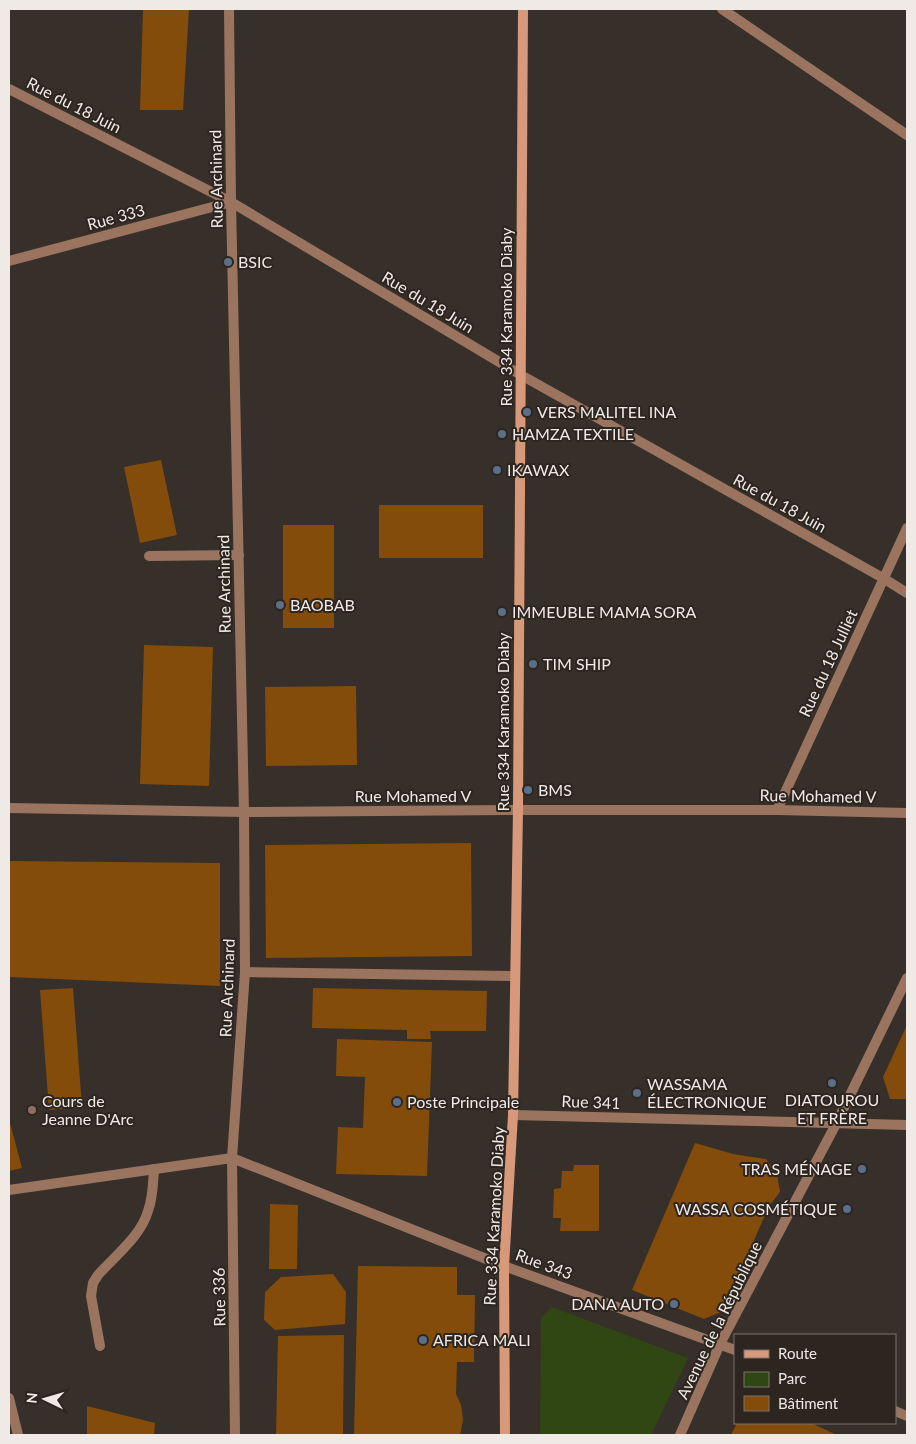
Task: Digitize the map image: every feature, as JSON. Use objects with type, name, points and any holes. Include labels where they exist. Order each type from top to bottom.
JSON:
[{"type":"main road","name":"Rue 334 Karamoko Diaby","points":[[504,1435],[504,1266],[513,1115],[518,810],[523,9]]},
{"type":"street","name":"Rue Archinard","points":[[229,9],[231,202],[244,812],[245,972],[232,1158]]},
{"type":"street","points":[[722,9],[907,135]]},
{"type":"street","name":"Rue du 18 Juin","points":[[9,89],[231,202],[521,375],[907,593]]},
{"type":"street","points":[[9,100],[23,97]]},
{"type":"street","name":"Rue 333","points":[[9,261],[231,202]]},
{"type":"street","name":"Rue du 18 Julliet","points":[[777,810],[907,528]]},
{"type":"street","points":[[149,556],[238,555]]},
{"type":"street","name":"Rue Mohamed V","points":[[9,808],[244,812],[777,810],[907,813]]},
{"type":"street","points":[[245,972],[515,976]]},
{"type":"street","name":"Avenue de la République","points":[[680,1435],[720,1344],[836,1124],[907,978]]},
{"type":"street","name":"Rue 341","points":[[513,1115],[907,1125]]},
{"type":"street","points":[[9,1190],[232,1158]]},
{"type":"street","name":"Rue 343","points":[[232,1158],[504,1266],[734,1350]]},
{"type":"street","name":"Rue 336","points":[[232,1158],[235,1435]]},
{"type":"street","points":[[100,1346],[91,1296],[93,1284],[98,1275],[140,1230],[148,1212],[154,1169]]},
{"type":"street","points":[[9,1398],[18,1435]]},
{"type":"green space","points":[[552,1307],[688,1358],[651,1435],[540,1435],[541,1318]]},
{"type":"building","points":[[143,9],[189,9],[183,110],[140,110]]},
{"type":"building","points":[[161,460],[177,535],[140,543],[124,467]]},
{"type":"building","points":[[379,505],[483,505],[483,558],[379,558]]},
{"type":"building","points":[[283,525],[334,525],[334,628],[283,628]]},
{"type":"building","points":[[144,645],[213,647],[209,786],[140,784]]},
{"type":"building","points":[[356,686],[357,765],[266,766],[265,687]]},
{"type":"building","points":[[471,843],[472,956],[266,958],[265,845]]},
{"type":"building","points":[[9,861],[220,863],[220,986],[9,977]]},
{"type":"building","points":[[73,988],[82,1107],[49,1110],[40,990]]},
{"type":"building","points":[[313,988],[487,991],[486,1031],[430,1031],[431,1039],[407,1039],[407,1030],[312,1028]]},
{"type":"building","points":[[907,1025],[907,1099],[890,1099],[883,1077]]},
{"type":"building","name":"Poste Principale","points":[[337,1039],[432,1042],[427,1176],[336,1174],[338,1127],[363,1128],[365,1077],[336,1076]]},
{"type":"building","points":[[9,1119],[22,1168],[9,1171]]},
{"type":"building","points":[[695,1143],[733,1154],[766,1159],[777,1175],[780,1192],[769,1206],[723,1311],[704,1319],[632,1290]]},
{"type":"building","points":[[574,1165],[599,1165],[599,1231],[560,1231],[561,1218],[553,1218],[554,1189],[561,1188],[562,1171],[573,1171]]},
{"type":"building","points":[[270,1204],[298,1205],[297,1269],[269,1269]]},
{"type":"building","points":[[358,1266],[457,1267],[457,1295],[475,1295],[474,1362],[457,1362],[456,1394],[461,1405],[463,1420],[460,1435],[354,1435]]},
{"type":"building","points":[[333,1274],[346,1292],[345,1324],[275,1330],[264,1320],[265,1292],[281,1277]]},
{"type":"building","points":[[344,1335],[343,1435],[276,1435],[278,1336]]},
{"type":"building","points":[[87,1406],[155,1423],[154,1435],[87,1435]]},
{"type":"building","points":[[736,1424],[813,1424],[837,1435],[731,1435]]},
{"type":"place","name":"BSIC","points":[[228,262]]},
{"type":"place","name":"VERS MALITEL INA","points":[[527,412]]},
{"type":"place","name":"HAMZA TEXTILE","points":[[502,434]]},
{"type":"place","name":"IKAWAX","points":[[497,470]]},
{"type":"place","name":"BAOBAB","points":[[280,605]]},
{"type":"place","name":"IMMEUBLE MAMA SORA","points":[[502,612]]},
{"type":"place","name":"TIM SHIP","points":[[533,664]]},
{"type":"place","name":"BMS","points":[[528,790]]},
{"type":"place","name":"DIATOUROU ET FRÈRE","points":[[832,1083]]},
{"type":"place","name":"WASSAMA ÉLECTRONIQUE","points":[[637,1093]]},
{"type":"place","name":"Poste Principale","points":[[397,1102]]},
{"type":"place","name":"Cours de Jeanne D'Arc","points":[[32,1110]]},
{"type":"place","name":"TRAS MÉNAGE","points":[[862,1169]]},
{"type":"place","name":"WASSA COSMÉTIQUE","points":[[847,1209]]},
{"type":"place","name":"DANA AUTO","points":[[674,1304]]},
{"type":"place","name":"AFRICA MALI","points":[[423,1340]]}]
